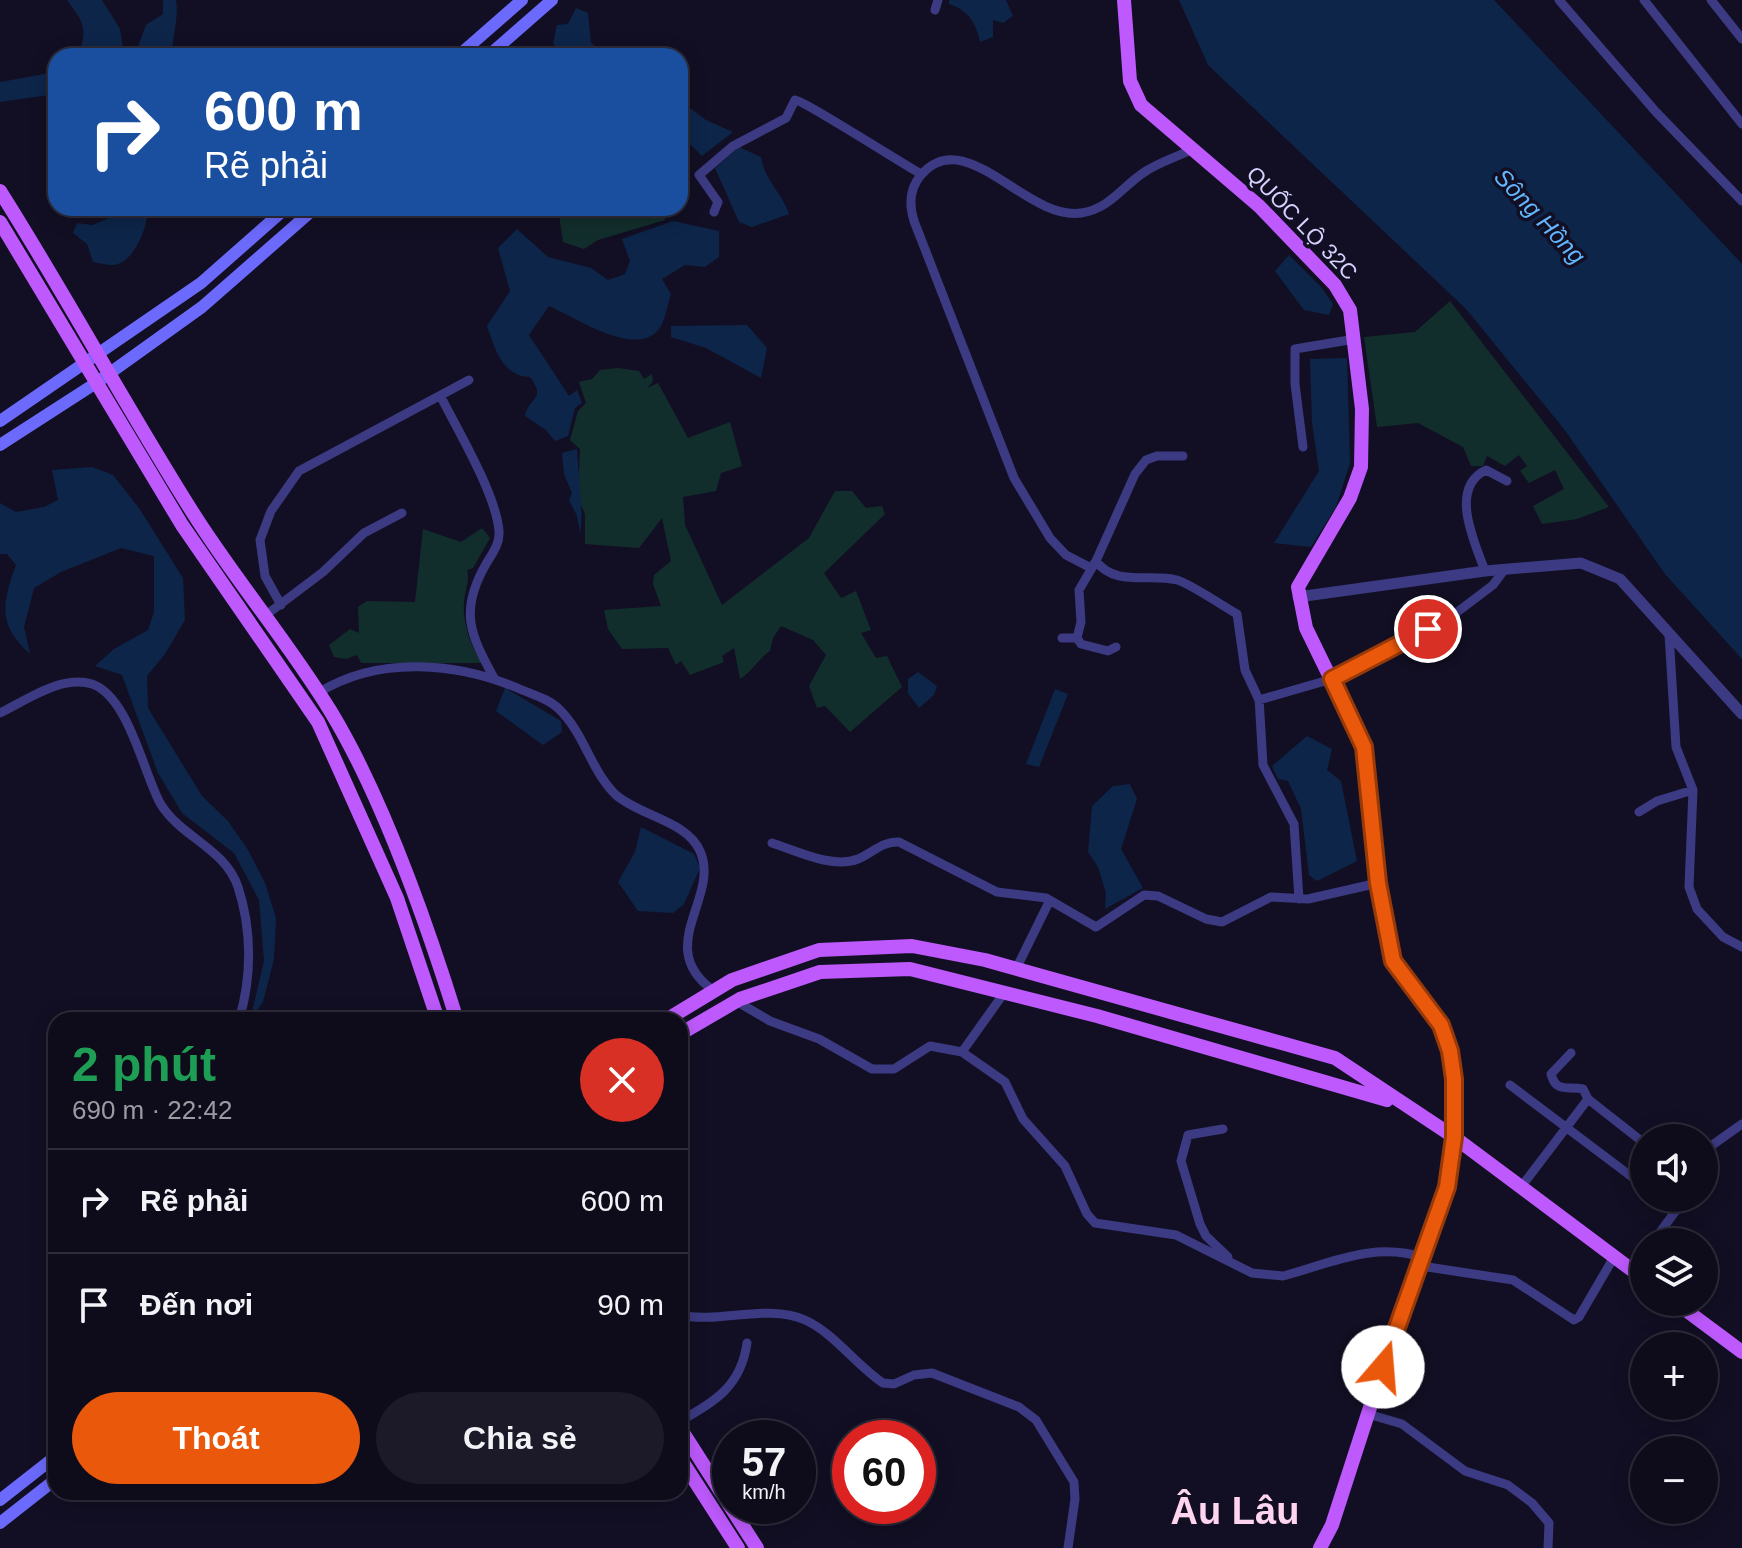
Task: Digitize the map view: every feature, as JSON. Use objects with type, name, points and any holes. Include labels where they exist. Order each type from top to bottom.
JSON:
[{"type":"main road","points":[[467,48],[522,0]]},
{"type":"main road","points":[[497,48],[552,0]]},
{"type":"main road","name":"QUỐC LỘ 32C","points":[[1124,0],[1130,81],[1138,100],[1235,183],[1335,285],[1350,310],[1362,409],[1361,467],[1350,498],[1298,587],[1298,597]]},
{"type":"main road","points":[[508,12],[518,29]]},
{"type":"main road","points":[[0,191],[194,515],[318,693],[372,797],[413,894],[454,1012]]},
{"type":"main road","points":[[0,421],[201,283],[277,216]]},
{"type":"main road","points":[[0,445],[97,382],[202,307],[306,216]]},
{"type":"main road","points":[[0,222],[182,525],[318,722],[397,898],[435,1012]]},
{"type":"main road","points":[[1298,597],[1306,628],[1364,747],[1378,883],[1393,961],[1446,1037],[1454,1079],[1454,1137],[1447,1187],[1423,1262],[1398,1321],[1332,1525],[1320,1548]]},
{"type":"main road","points":[[679,1012],[732,980],[819,950],[912,946],[1016,969],[1335,1058],[1398,1103],[1454,1137],[1630,1269]]},
{"type":"main road","points":[[688,1029],[736,1001],[820,972],[910,969],[1398,1103]]},
{"type":"main road","points":[[1694,1316],[1742,1352]]},
{"type":"main road","points":[[688,1440],[712,1478]]},
{"type":"main road","points":[[0,1500],[48,1462]]},
{"type":"main road","points":[[688,1470],[738,1548]]},
{"type":"main road","points":[[0,1523],[48,1485]]},
{"type":"main road","points":[[742,1524],[757,1548]]},
{"type":"street","points":[[1559,0],[1656,112],[1742,201]]},
{"type":"street","points":[[1644,0],[1742,124]]},
{"type":"street","points":[[1711,0],[1742,39]]},
{"type":"street","points":[[714,212],[718,202],[699,175],[744,139],[786,118],[795,100],[807,103],[859,139],[921,174]]},
{"type":"street","points":[[1096,561],[1091,568],[1075,560],[1050,538],[1007,464],[911,210],[912,189],[921,174],[938,162],[961,160],[997,176],[1040,207],[1060,213],[1082,213],[1108,203],[1146,171],[1193,149]]},
{"type":"street","points":[[1303,447],[1295,384],[1295,349],[1355,339]]},
{"type":"street","points":[[281,605],[265,576],[260,540],[271,511],[299,471],[469,380]]},
{"type":"street","points":[[441,397],[480,475],[498,523],[498,542],[477,580],[469,614],[473,636],[494,678]]},
{"type":"street","points":[[1116,647],[1108,651],[1081,644],[1077,638],[1081,622],[1079,590],[1096,561],[1139,467],[1157,456],[1183,456]]},
{"type":"street","points":[[1485,571],[1473,542],[1466,491],[1474,476],[1486,470],[1507,481]]},
{"type":"street","points":[[266,615],[364,533],[402,513]]},
{"type":"street","points":[[1096,561],[1104,572],[1122,577],[1179,581],[1237,614],[1245,670],[1259,698],[1263,765],[1294,824],[1299,899]]},
{"type":"street","points":[[1298,597],[1485,571],[1581,563],[1603,569],[1620,579],[1742,714]]},
{"type":"street","points":[[1259,698],[1281,695],[1332,679],[1452,616],[1493,585],[1504,570]]},
{"type":"street","points":[[1669,634],[1676,747],[1693,790],[1689,887],[1697,909],[1723,937],[1742,947]]},
{"type":"street","points":[[1062,638],[1077,638]]},
{"type":"street","points":[[318,693],[364,672],[433,667],[494,678],[554,705],[567,718],[603,779],[618,796],[683,832],[697,845],[705,874],[690,922],[687,945],[693,967],[714,991]]},
{"type":"street","points":[[0,713],[71,683],[93,685],[117,702],[163,807],[221,859],[238,885],[250,966],[241,1012]]},
{"type":"street","points":[[1639,812],[1657,801],[1693,790]]},
{"type":"street","points":[[772,843],[809,856],[842,862],[858,859],[887,843],[899,842],[997,892],[1050,900],[1096,927],[1144,895],[1158,896],[1217,922],[1231,920],[1271,897],[1299,899],[1378,883]]},
{"type":"street","points":[[1016,969],[1050,900]]},
{"type":"street","points":[[962,1052],[1004,993]]},
{"type":"street","points":[[736,1001],[770,1021],[819,1039],[872,1069],[894,1069],[930,1046],[962,1052],[1005,1082],[1023,1119],[1065,1166],[1087,1214],[1095,1223],[1106,1228],[1176,1235],[1252,1273],[1275,1277],[1382,1250],[1402,1251],[1423,1262],[1513,1280],[1574,1320],[1614,1257]]},
{"type":"street","points":[[1571,1053],[1556,1065],[1551,1074],[1553,1084],[1561,1089],[1583,1089],[1588,1099],[1630,1132]]},
{"type":"street","points":[[1510,1085],[1630,1176]]},
{"type":"street","points":[[1521,1187],[1588,1099]]},
{"type":"street","points":[[1718,1141],[1742,1124]]},
{"type":"street","points":[[1223,1129],[1191,1133],[1181,1161],[1206,1236],[1231,1261]]},
{"type":"street","points":[[688,1317],[797,1317],[812,1324],[883,1383],[894,1384],[914,1375],[932,1373],[1019,1407],[1044,1430],[1071,1475],[1075,1499],[1068,1548]]},
{"type":"street","points":[[688,1416],[723,1395],[736,1380],[747,1343]]},
{"type":"street","points":[[1368,1414],[1402,1424],[1465,1471],[1508,1485],[1532,1503],[1549,1523],[1548,1548]]},
{"type":"green space","points":[[559,216],[665,216],[665,220],[598,240],[584,249],[563,242]]},
{"type":"green space","points":[[1450,301],[1609,507],[1577,519],[1542,524],[1533,506],[1564,489],[1555,470],[1529,483],[1520,471],[1527,466],[1519,455],[1505,466],[1487,456],[1483,466],[1471,466],[1463,447],[1418,423],[1377,427],[1364,337],[1415,332]]},
{"type":"green space","points":[[618,368],[639,371],[644,379],[652,374],[653,381],[647,388],[658,383],[688,438],[730,422],[742,466],[721,473],[716,491],[683,497],[685,525],[722,605],[809,538],[835,491],[852,491],[866,508],[882,506],[885,514],[824,573],[841,598],[856,591],[871,630],[861,633],[876,658],[887,656],[902,687],[850,732],[825,706],[817,708],[809,686],[826,655],[813,640],[781,626],[773,638],[770,651],[740,679],[734,648],[722,656],[724,662],[690,675],[681,661],[676,665],[668,648],[622,649],[608,629],[604,610],[661,606],[653,584],[654,575],[671,561],[662,518],[639,548],[585,544],[585,514],[578,499],[580,449],[570,440],[578,411],[586,403],[579,382],[592,379],[600,370]]},
{"type":"green space","points":[[482,528],[490,538],[473,568],[467,570],[464,617],[474,650],[482,663],[361,663],[357,655],[346,659],[334,657],[329,645],[350,629],[359,633],[358,607],[367,601],[415,602],[423,529],[461,542]]},
{"type":"water","points":[[67,0],[102,0],[120,29],[123,48],[80,48],[83,26]]},
{"type":"water","points":[[163,0],[176,0],[173,48],[137,48],[146,25],[163,14]]},
{"type":"water","points":[[949,0],[1006,0],[1013,16],[1003,23],[993,20],[993,37],[980,42],[970,18],[949,4]]},
{"type":"water","name":"Sông Hồng","points":[[1179,0],[1494,0],[1742,264],[1742,659],[1665,574],[1564,429],[1466,309],[1208,65]]},
{"type":"water","points":[[576,8],[588,13],[591,43],[598,48],[555,48],[557,25],[568,24]]},
{"type":"water","points":[[48,73],[48,95],[0,102],[0,82]]},
{"type":"water","points":[[688,106],[706,120],[733,132],[702,156],[689,143]]},
{"type":"water","points":[[739,147],[761,157],[789,214],[752,227],[739,222],[715,168]]},
{"type":"water","points":[[107,216],[146,216],[133,251],[121,263],[113,265],[93,262],[87,244],[73,233],[77,223],[92,225],[107,219]]},
{"type":"water","points":[[673,221],[719,231],[719,257],[705,267],[685,265],[662,279],[671,294],[662,324],[653,335],[625,339],[549,306],[529,335],[569,396],[577,390],[582,403],[575,408],[568,436],[555,441],[546,430],[525,416],[537,394],[535,384],[530,377],[513,372],[501,360],[487,326],[510,291],[498,248],[517,229],[548,257],[591,268],[608,280],[625,274],[630,261],[622,239]]},
{"type":"water","points":[[1289,255],[1321,287],[1333,304],[1329,315],[1304,310],[1275,271]]},
{"type":"water","points":[[747,325],[767,348],[761,378],[706,348],[671,337],[671,326]]},
{"type":"water","points":[[1347,358],[1350,463],[1336,507],[1311,547],[1274,543],[1319,471],[1312,423],[1310,359]]},
{"type":"water","points":[[577,449],[580,533],[577,516],[569,500],[572,493],[564,474],[562,453]]},
{"type":"water","points":[[92,467],[113,475],[139,508],[183,578],[185,620],[165,654],[147,676],[148,708],[202,796],[228,821],[248,850],[265,883],[276,918],[274,959],[263,1002],[256,1012],[252,1012],[264,961],[259,900],[234,853],[182,813],[158,773],[122,675],[95,666],[114,649],[148,630],[154,612],[154,556],[121,548],[61,572],[34,588],[24,627],[30,654],[8,625],[5,605],[16,565],[7,554],[0,554],[0,503],[16,512],[44,507],[58,500],[52,470]]},
{"type":"water","points":[[918,672],[937,686],[934,695],[919,708],[908,693],[908,679]]},
{"type":"water","points":[[505,688],[561,721],[562,732],[543,745],[496,711]]},
{"type":"water","points":[[1055,689],[1068,694],[1039,767],[1026,764]]},
{"type":"water","points":[[1307,736],[1332,749],[1327,770],[1341,781],[1357,861],[1317,881],[1309,875],[1301,809],[1288,781],[1278,779],[1272,766]]},
{"type":"water","points":[[1130,784],[1137,799],[1121,849],[1143,888],[1105,909],[1106,893],[1098,867],[1088,852],[1092,806],[1113,786]]},
{"type":"water","points":[[641,827],[694,854],[700,868],[684,904],[673,913],[638,911],[618,882],[635,852]]},
{"type":"district","name":"Âu Lâu","points":[[1235,1511]]},
{"type":"route","points":[[1383,1367],[1447,1187],[1454,1137],[1454,1079],[1450,1051],[1441,1025],[1393,961],[1378,883],[1364,747],[1332,679],[1428,629]]}]
